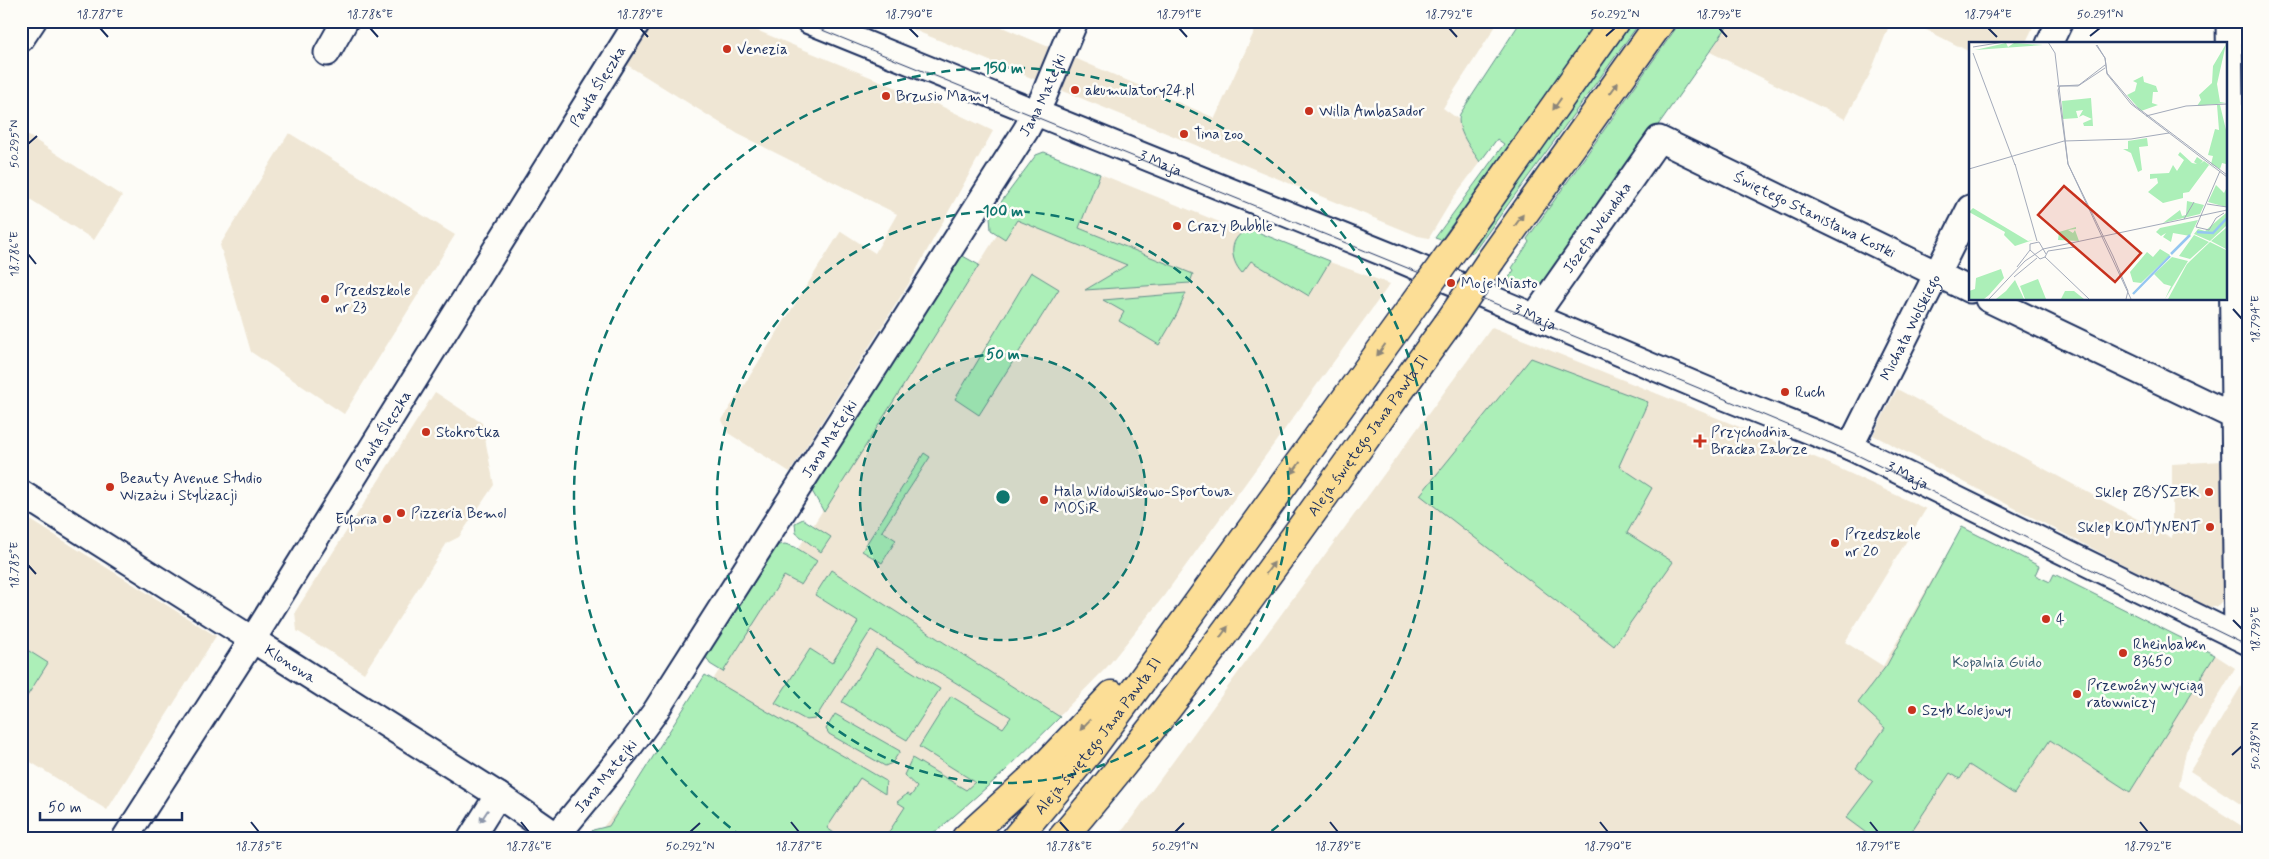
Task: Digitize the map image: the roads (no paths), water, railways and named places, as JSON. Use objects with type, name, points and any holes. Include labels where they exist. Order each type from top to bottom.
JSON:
[{"type":"main road","name":"Aleja świętego Jana Pawła II","points":[[1016,838],[1096,742],[1212,585],[1615,21]]},
{"type":"main road","name":"Aleja świętego Jana Pawła II","points":[[1062,838],[1206,657],[1447,325],[1661,21]]},
{"type":"main road","points":[[966,838],[1049,762],[1212,585]]},
{"type":"main road","points":[[1082,838],[1206,657]]},
{"type":"street","points":[[21,39],[33,21]]},
{"type":"street","points":[[327,53],[345,21]]},
{"type":"street","name":"Pawła Ślęczka","points":[[125,838],[253,639],[638,21]]},
{"type":"street","name":"3 Maja","points":[[810,21],[858,30],[1036,114],[1535,316],[1712,392],[1850,447],[2242,639]]},
{"type":"street","name":"Jana Matejki","points":[[556,837],[627,750],[660,704],[792,500],[1036,114],[1075,21]]},
{"type":"street","points":[[2050,42],[2060,21]]},
{"type":"street","points":[[2229,21],[2228,188],[2233,416],[2242,639]]},
{"type":"street","name":"Józefa Weindoka","points":[[1535,316],[1659,139]]},
{"type":"street","name":"Świętego Stanisława Kostki","points":[[1659,139],[1969,290]]},
{"type":"street","name":"Michała Wolskiego","points":[[1850,447],[1969,210]]},
{"type":"street","points":[[1990,300],[2233,416]]},
{"type":"street","name":"Klonowa","points":[[21,493],[498,795],[556,837]]},
{"type":"street","points":[[471,838],[498,795]]},
{"type":"tram line","points":[[800,21],[1528,317],[1809,434],[1853,453],[2248,646]]},
{"type":"place","name":"Venezia","points":[[727,49]]},
{"type":"place","name":"akumulatory24.pl","points":[[1075,90]]},
{"type":"place","name":"Brzusio Mamy","points":[[886,96]]},
{"type":"place","name":"Willa Ambasador","points":[[1309,111]]},
{"type":"place","name":"Tina zoo","points":[[1184,134]]},
{"type":"place","name":"Crazy Bubble","points":[[1177,226]]},
{"type":"place","name":"Moje Miasto","points":[[1451,283]]},
{"type":"place","name":"Przedszkole nr 23","points":[[325,299]]},
{"type":"place","name":"Ruch","points":[[1785,392]]},
{"type":"place","name":"Stokrotka","points":[[426,432]]},
{"type":"place","name":"Przychodnia Bracka Zabrze","points":[[1700,441]]},
{"type":"place","name":"Beauty Avenue Studio Wizażu i Stylizacji","points":[[110,487]]},
{"type":"place","name":"Sklep ZBYSZEK","points":[[2209,492]]},
{"type":"place","name":"Hala Widowiskowo-Sportowa MOSiR","points":[[1044,500]]},
{"type":"place","name":"Pizzeria Bemol","points":[[401,513]]},
{"type":"place","name":"Euforia","points":[[387,519]]},
{"type":"place","name":"Sklep KONTYNENT","points":[[2210,527]]},
{"type":"place","name":"Przedszkole nr 20","points":[[1835,543]]},
{"type":"place","name":"4","points":[[2046,619]]},
{"type":"place","name":"Rheinbaben 83650","points":[[2123,653]]},
{"type":"place","name":"Przewoźny wyciąg ratowniczy","points":[[2077,694]]},
{"type":"place","name":"Szyb Kolejowy","points":[[1912,710]]},
{"type":"park label","name":"Kopalnia Guido","points":[[1997,662]]}]
